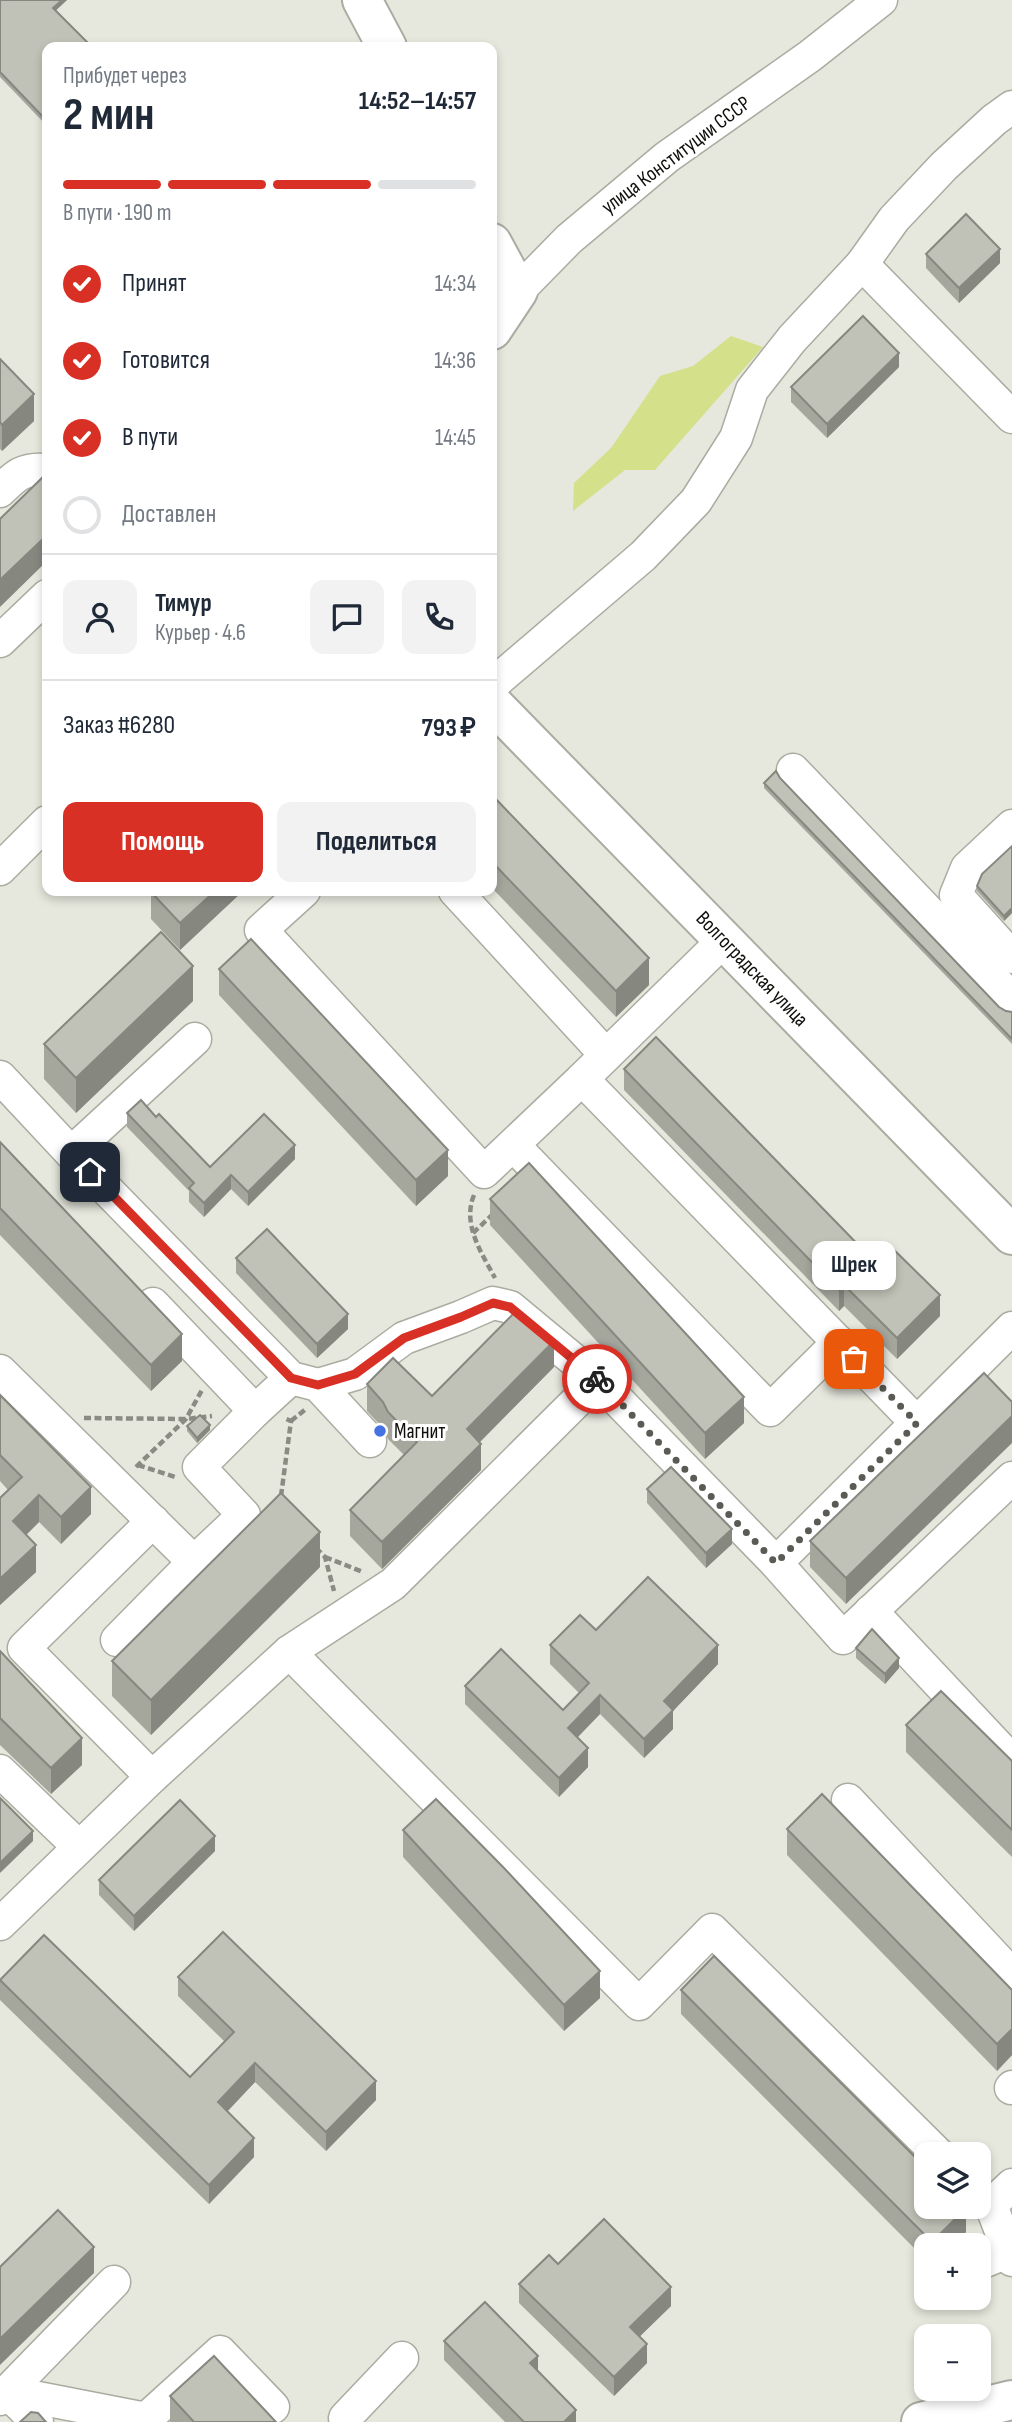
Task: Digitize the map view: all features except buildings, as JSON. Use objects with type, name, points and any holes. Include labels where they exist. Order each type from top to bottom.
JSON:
[{"type":"main road","points":[[362,0],[384,42]]},
{"type":"main road","points":[[497,252],[518,290]]},
{"type":"main road","name":"улица Конституции СССР","points":[[497,322],[518,290]]},
{"type":"main road","name":"Волгоградская улица","points":[[497,708],[1012,1235]]},
{"type":"main road","points":[[921,2422],[1012,2400]]},
{"type":"street","name":"улица Конституции СССР","points":[[518,290],[569,239],[667,157],[810,55],[881,0]]},
{"type":"street","points":[[497,681],[643,556],[696,501],[736,438],[752,390],[792,339],[862,264],[894,219],[944,166],[1012,107]]},
{"type":"street","points":[[862,264],[1012,417]]},
{"type":"street","points":[[0,641],[42,601]]},
{"type":"street","points":[[793,770],[1012,999]]},
{"type":"street","points":[[1008,946],[956,895],[967,868],[1012,826]]},
{"type":"street","points":[[0,869],[42,827]]},
{"type":"street","points":[[298,896],[261,930],[484,1171],[724,940]]},
{"type":"street","points":[[460,896],[606,1055]]},
{"type":"street","points":[[71,1153],[195,1039]]},
{"type":"street","points":[[0,1077],[71,1153],[304,1381],[370,1441]]},
{"type":"street","points":[[582,1079],[917,1423]]},
{"type":"street","points":[[513,1145],[770,1410],[839,1342]]},
{"type":"street","points":[[129,1279],[255,1411]]},
{"type":"street","points":[[117,1640],[244,1515],[199,1467],[255,1411],[304,1381],[355,1374],[404,1338],[493,1303],[510,1307],[598,1380],[776,1563],[843,1638],[1012,1478]]},
{"type":"street","points":[[776,1563],[1012,1328]]},
{"type":"street","points":[[0,1371],[194,1562]]},
{"type":"street","points":[[0,1924],[152,1777],[289,1653],[393,1584],[598,1380]]},
{"type":"street","points":[[152,1777],[24,1648],[153,1521]]},
{"type":"street","points":[[871,1611],[1012,1761]]},
{"type":"street","points":[[289,1653],[639,2004],[712,1930],[926,2142]]},
{"type":"street","points":[[0,1771],[79,1847]]},
{"type":"street","points":[[848,1800],[1012,1975]]},
{"type":"street","points":[[991,2260],[1011,2254],[994,2195]]},
{"type":"street","points":[[4,2396],[114,2282]]},
{"type":"street","points":[[4,2396],[147,2421],[220,2352],[273,2407]]},
{"type":"street","points":[[347,2422],[345,2418],[402,2358]]},
{"type":"street","points":[[4,2396],[37,2422]]},
{"type":"path","points":[[484,1171],[468,1215],[473,1233],[510,1307]]},
{"type":"path","points":[[473,1233],[502,1207]]},
{"type":"path","points":[[117,1486],[186,1419],[212,1366]]},
{"type":"path","points":[[48,1418],[186,1419],[255,1411],[291,1421],[281,1498]]},
{"type":"path","points":[[316,1548],[325,1557],[393,1584]]},
{"type":"path","points":[[325,1557],[341,1618]]},
{"type":"green space","points":[[731,336],[763,347],[655,470],[625,470],[573,511],[574,483],[611,448],[660,376],[693,366]]},
{"type":"way so far","points":[[597,1379],[776,1563],[917,1423],[854,1359]]},
{"type":"place","name":"Шрек","points":[[854,1359]]},
{"type":"place","name":"Магнит","points":[[380,1431]]},
{"type":"route","points":[[90,1172],[291,1378],[318,1385],[355,1374],[404,1338],[493,1303],[510,1307],[597,1379]]}]
